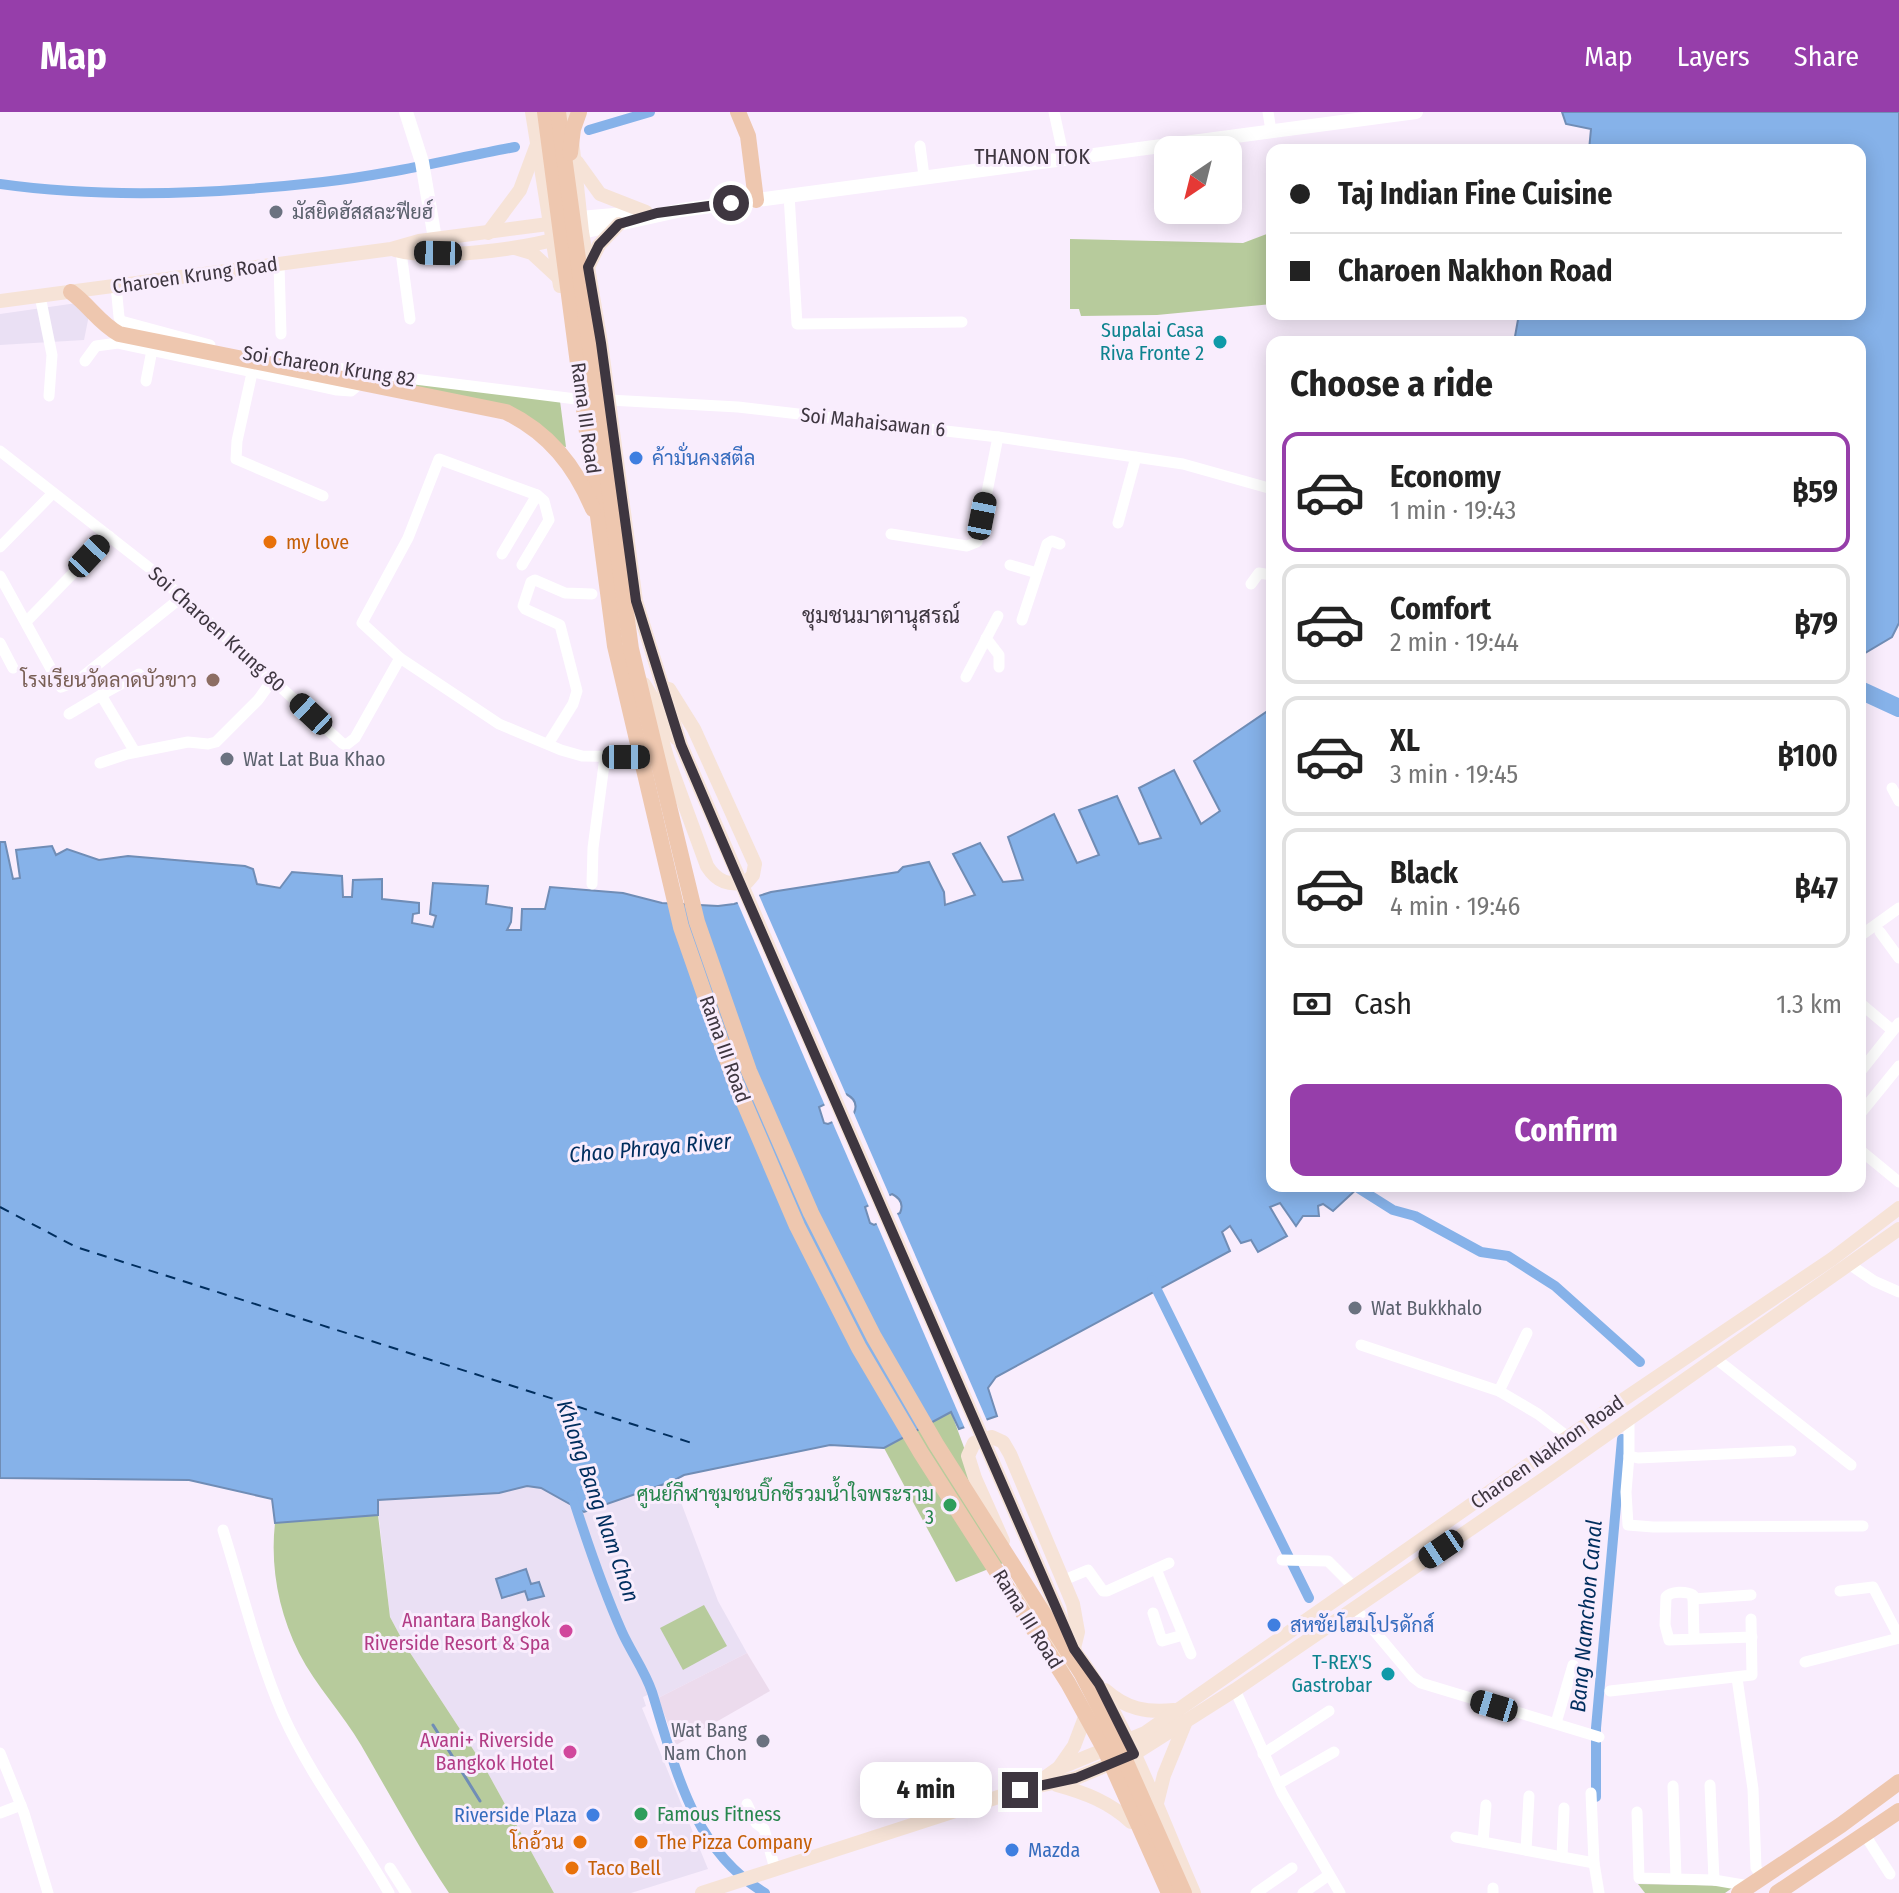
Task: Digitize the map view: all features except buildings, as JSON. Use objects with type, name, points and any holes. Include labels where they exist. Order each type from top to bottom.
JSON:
[{"type":"main road","points":[[532,112],[599,552],[617,616],[649,695],[667,757],[701,852],[713,876],[734,885],[747,882],[753,875],[755,864],[694,729],[661,679]]},
{"type":"main road","points":[[539,112],[552,116],[559,112]]},
{"type":"main road","name":"Rama III Road","points":[[545,112],[615,646],[681,927],[734,1079],[797,1226],[859,1348],[921,1453],[1068,1683],[1106,1752],[1169,1893]]},
{"type":"main road","name":"Rama III Road","points":[[559,112],[631,649],[697,922],[749,1071],[811,1213],[874,1337],[936,1444],[1082,1674],[1118,1744],[1184,1893]]},
{"type":"main road","points":[[569,112],[581,225],[636,598],[681,745],[1075,1651],[1099,1684],[1131,1748],[1194,1893]]},
{"type":"main road","points":[[568,182],[571,140],[579,112]]},
{"type":"main road","points":[[738,112],[748,136],[756,200]]},
{"type":"main road","points":[[488,233],[520,190],[538,144]]},
{"type":"main road","points":[[575,158],[600,194],[652,213]]},
{"type":"main road","name":"Charoen Krung Road","points":[[396,251],[435,239],[550,224],[581,225]]},
{"type":"main road","points":[[588,267],[599,245],[619,224]]},
{"type":"main road","name":"Charoen Krung Road","points":[[0,301],[396,251],[459,253],[512,247],[552,240],[581,225]]},
{"type":"main road","points":[[512,247],[532,253],[559,278]]},
{"type":"main road","points":[[71,292],[86,303],[103,325],[119,334],[506,412],[544,435],[576,473],[602,532]]},
{"type":"main road","points":[[649,695],[681,745]]},
{"type":"main road","name":"Charoen Nakhon Road","points":[[702,1893],[1029,1788],[1131,1748],[1182,1715],[1353,1586],[1811,1274],[1899,1208]]},
{"type":"main road","name":"Charoen Nakhon Road","points":[[1182,1715],[1235,1690],[1899,1229]]},
{"type":"main road","points":[[1080,1685],[1041,1626],[1019,1585],[968,1456],[974,1443],[992,1437],[1003,1442],[1064,1580],[1078,1632],[1075,1651],[1087,1712],[1104,1760],[1162,1893]]},
{"type":"main road","points":[[1568,1437],[1582,1452]]},
{"type":"main road","points":[[1099,1684],[1113,1697],[1139,1710],[1182,1715],[1156,1807]]},
{"type":"main road","points":[[1087,1712],[1076,1742],[1056,1777],[1113,1806],[1131,1822]]},
{"type":"main road","points":[[1752,1887],[1899,1782]]},
{"type":"main road","points":[[1777,1893],[1899,1811]]},
{"type":"main road","points":[[1796,1893],[1860,1839]]},
{"type":"street","points":[[406,112],[423,166],[435,239]]},
{"type":"street","points":[[1054,112],[1064,158]]},
{"type":"street","points":[[1268,112],[1271,131]]},
{"type":"street","name":"Charoen Krung Road","points":[[581,225],[924,176],[1416,112]]},
{"type":"street","points":[[920,146],[924,176]]},
{"type":"street","points":[[789,195],[797,324],[962,322]]},
{"type":"street","name":"Charoen Krung Road","points":[[581,225],[619,224],[652,213]]},
{"type":"street","points":[[396,251],[410,319]]},
{"type":"street","points":[[279,264],[281,334]]},
{"type":"street","name":"Soi Chareon Krung 82","points":[[116,286],[121,321],[158,333],[228,349],[366,373],[576,399]]},
{"type":"street","points":[[40,296],[52,355],[49,396]]},
{"type":"street","points":[[85,361],[96,346],[118,343],[337,390],[351,391],[363,382],[366,373]]},
{"type":"street","points":[[146,381],[152,350]]},
{"type":"street","points":[[252,373],[236,459],[323,496]]},
{"type":"street","name":"Soi Mahaisawan 6","points":[[609,400],[738,407],[998,437],[1183,464],[1266,487]]},
{"type":"street","points":[[891,534],[967,546],[977,542],[998,437]]},
{"type":"street","name":"Soi Charoen Krung 80","points":[[0,451],[182,597],[346,745],[355,738],[400,658]]},
{"type":"street","points":[[1118,523],[1136,457]]},
{"type":"street","points":[[522,565],[549,520],[544,501],[537,495],[439,459],[409,534],[362,623],[400,658],[499,724],[582,756],[667,757]]},
{"type":"street","points":[[0,547],[53,493]]},
{"type":"street","points":[[502,554],[537,495]]},
{"type":"street","points":[[26,622],[109,536]]},
{"type":"street","points":[[1022,620],[1047,544],[1052,541],[1060,544]]},
{"type":"street","points":[[1010,565],[1037,573]]},
{"type":"street","points":[[1251,584],[1259,573],[1266,574]]},
{"type":"street","points":[[0,576],[61,687],[77,681],[182,597]]},
{"type":"street","points":[[548,744],[573,704],[577,691],[560,625],[523,607],[535,580],[565,593],[592,594]]},
{"type":"street","points":[[966,677],[998,616]]},
{"type":"street","points":[[986,638],[999,655],[999,667]]},
{"type":"street","points":[[0,643],[13,668]]},
{"type":"street","points":[[69,714],[139,674]]},
{"type":"street","points":[[100,763],[135,752],[188,742],[216,742],[258,700],[273,679]]},
{"type":"street","points":[[101,695],[135,752]]},
{"type":"street","points":[[592,884],[593,848],[605,757]]},
{"type":"street","points":[[1892,788],[1899,801]]},
{"type":"street","points":[[1866,932],[1899,908]]},
{"type":"street","points":[[1880,932],[1899,958]]},
{"type":"street","points":[[1866,1007],[1895,1026],[1866,1064]]},
{"type":"street","points":[[1866,1107],[1899,1066]]},
{"type":"street","points":[[1866,1155],[1899,1182]]},
{"type":"street","points":[[1849,1264],[1874,1281],[1899,1292]]},
{"type":"street","points":[[1499,1391],[1527,1333]]},
{"type":"street","points":[[1361,1345],[1499,1391],[1538,1414],[1568,1437]]},
{"type":"street","points":[[1715,1358],[1851,1465]]},
{"type":"street","points":[[1629,1418],[1628,1525],[1863,1526]]},
{"type":"street","points":[[1629,1456],[1652,1458],[1791,1451]]},
{"type":"street","points":[[223,1530],[268,1679],[283,1715],[326,1794],[389,1893]]},
{"type":"street","points":[[1282,1560],[1328,1561],[1353,1586]]},
{"type":"street","points":[[1064,1580],[1088,1570],[1103,1591],[1107,1591],[1169,1563]]},
{"type":"street","points":[[1156,1569],[1191,1654]]},
{"type":"street","points":[[1805,1662],[1899,1637],[1873,1587],[1840,1591]]},
{"type":"street","points":[[1694,1639],[1693,1599],[1688,1592],[1667,1595],[1665,1625],[1669,1640],[1752,1637]]},
{"type":"street","points":[[1693,1599],[1751,1595]]},
{"type":"street","points":[[1355,1608],[1421,1683],[1596,1736]]},
{"type":"street","points":[[1153,1613],[1162,1641],[1183,1635]]},
{"type":"street","points":[[1610,1691],[1737,1678],[1754,1673],[1751,1619]]},
{"type":"street","points":[[1556,1723],[1573,1665]]},
{"type":"street","points":[[1637,1812],[1639,1878],[1714,1880],[1752,1887],[1756,1868],[1753,1789],[1737,1678]]},
{"type":"street","points":[[1235,1690],[1278,1784],[1340,1893]]},
{"type":"street","points":[[1263,1754],[1329,1711]]},
{"type":"street","points":[[1278,1784],[1334,1752]]},
{"type":"street","points":[[0,1757],[21,1805],[48,1893]]},
{"type":"street","points":[[1710,1785],[1714,1880]]},
{"type":"street","points":[[1673,1786],[1676,1878]]},
{"type":"street","points":[[1591,1793],[1594,1863],[1599,1893]]},
{"type":"street","points":[[1526,1850],[1529,1796]]},
{"type":"street","points":[[747,1804],[756,1823],[764,1829],[771,1870]]},
{"type":"street","points":[[0,1813],[21,1805]]},
{"type":"street","points":[[1483,1842],[1486,1805]]},
{"type":"street","points":[[1562,1857],[1564,1808]]},
{"type":"street","points":[[1456,1837],[1594,1863]]},
{"type":"street","points":[[1860,1839],[1890,1874]]},
{"type":"street","points":[[390,1868],[406,1893]]},
{"type":"street","points":[[1256,1893],[1292,1868]]},
{"type":"street","points":[[1303,1893],[1329,1875]]},
{"type":"shaded area","points":[[77,303],[89,315],[84,340],[0,345],[0,314]]},
{"type":"shaded area","name":"Anantara Bangkok Riverside Resort & Spa","points":[[673,1481],[718,1601],[747,1653],[658,1698],[652,1693],[643,1697],[646,1706],[642,1708],[708,1869],[631,1893],[554,1893],[484,1766],[390,1617],[377,1501],[499,1493],[527,1486],[541,1488],[584,1512]]},
{"type":"shaded area","points":[[747,1653],[770,1691],[676,1745],[658,1698]]},
{"type":"green space","points":[[1266,234],[1266,305],[1157,315],[1081,316],[1079,309],[1070,309],[1070,239],[1243,243]]},
{"type":"green space","points":[[368,377],[560,401],[566,447],[545,444],[524,424]]},
{"type":"green space","name":"ศูนย์กีฬาชุมชนบิ๊กซีรวมน้ำใจพระราม 3","points":[[951,1412],[1006,1562],[956,1582],[884,1448]]},
{"type":"green space","points":[[378,1515],[390,1617],[484,1766],[554,1893],[449,1893],[354,1734],[299,1653],[286,1622],[278,1590],[274,1557],[275,1523]]},
{"type":"green space","points":[[704,1605],[727,1646],[683,1670],[660,1628]]},
{"type":"green space","points":[[1638,1884],[1735,1886],[1725,1893],[1645,1893]]},
{"type":"water","points":[[1562,112],[1899,112],[1899,623],[1892,637],[1866,652],[1866,336],[1515,336],[1518,320],[1866,320],[1866,144],[1590,144],[1591,129],[1566,124]]},
{"type":"water","name":"Chao Phraya River","points":[[1266,712],[1266,1192],[1354,1192],[1333,1211],[1323,1204],[1318,1206],[1319,1216],[1303,1216],[1296,1226],[1280,1203],[1270,1207],[1287,1236],[1258,1252],[1251,1240],[1241,1243],[1230,1226],[1222,1232],[1230,1251],[996,1377],[988,1388],[997,1416],[959,1429],[951,1412],[884,1448],[830,1445],[684,1475],[584,1512],[541,1488],[527,1486],[499,1493],[378,1500],[378,1515],[275,1523],[272,1499],[189,1480],[0,1478],[0,842],[5,842],[13,879],[20,878],[16,850],[52,846],[56,855],[67,849],[99,860],[128,856],[245,866],[253,869],[257,884],[280,888],[292,872],[342,876],[343,897],[352,897],[353,880],[382,879],[382,899],[419,903],[419,913],[413,914],[412,923],[433,927],[436,916],[430,914],[433,883],[488,886],[486,904],[512,908],[507,930],[521,930],[522,909],[545,909],[550,887],[623,893],[662,903],[718,906],[771,892],[898,872],[903,867],[929,862],[944,892],[945,905],[975,895],[953,854],[980,843],[1003,882],[1023,880],[1008,837],[1054,814],[1077,863],[1099,855],[1079,810],[1117,796],[1139,844],[1161,838],[1139,788],[1174,770],[1201,824],[1220,811],[1194,761]],"holes":[[[846,1094],[856,1107],[854,1113],[824,1123],[819,1107]],[[892,1194],[902,1207],[900,1213],[874,1225],[870,1223],[865,1207]]]},
{"type":"water","points":[[526,1569],[531,1584],[539,1582],[544,1596],[528,1600],[525,1591],[502,1598],[496,1579]]},
{"type":"pier","points":[[758,893],[848,1099],[826,1108],[736,899]]},
{"type":"pier","points":[[852,1109],[891,1199],[870,1209],[831,1119]]},
{"type":"pier","points":[[896,1211],[988,1423],[966,1431],[875,1220]]},
{"type":"waterway","points":[[589,130],[650,112]]},
{"type":"waterway","points":[[0,184],[121,193],[243,189],[371,175],[515,147]]},
{"type":"waterway","points":[[1866,693],[1899,708]]},
{"type":"waterway","name":"Bang Namchon Canal","points":[[1364,1192],[1393,1210],[1415,1216],[1481,1252],[1508,1256],[1555,1286],[1640,1362]]},
{"type":"waterway","points":[[1152,1280],[1309,1598]]},
{"type":"waterway","name":"Bang Namchon Canal","points":[[1596,1797],[1596,1728],[1622,1439]]},
{"type":"waterway","name":"Khlong Bang Nam Chon","points":[[572,1495],[615,1615],[649,1684],[690,1804],[720,1854],[740,1875],[765,1893]]},
{"type":"waterway","points":[[433,1725],[480,1801]]},
{"type":"ferry route","points":[[0,1207],[76,1247],[695,1444]]},
{"type":"place","name":"มัสยิดฮัสสละฟียฮ์","points":[[276,212]]},
{"type":"place","name":"Supalai Casa Riva Fronte 2","points":[[1220,342]]},
{"type":"place","name":"ค้ามั่นคงสตีล","points":[[636,458]]},
{"type":"place","name":"my love","points":[[270,542]]},
{"type":"place","name":"โรงเรียนวัดลาดบัวขาว","points":[[213,680]]},
{"type":"place","name":"Wat Lat Bua Khao","points":[[227,759]]},
{"type":"place","name":"Wat Bukkhalo","points":[[1355,1308]]},
{"type":"place","name":"ศูนย์กีฬาชุมชนบิ๊กซีรวมน้ำใจพระราม 3","points":[[950,1505]]},
{"type":"place","name":"สหชัยโฮมโปรดักส์","points":[[1274,1625]]},
{"type":"place","name":"Anantara Bangkok Riverside Resort & Spa","points":[[566,1631]]},
{"type":"place","name":"T-REX'S Gastrobar","points":[[1388,1674]]},
{"type":"place","name":"Wat Bang Nam Chon","points":[[763,1741]]},
{"type":"place","name":"Avani+ Riverside Bangkok Hotel","points":[[570,1752]]},
{"type":"place","name":"Famous Fitness","points":[[641,1814]]},
{"type":"place","name":"Riverside Plaza","points":[[593,1815]]},
{"type":"place","name":"โกอ้วน","points":[[580,1842]]},
{"type":"place","name":"The Pizza Company","points":[[641,1842]]},
{"type":"place","name":"Mazda","points":[[1012,1850]]},
{"type":"place","name":"Taco Bell","points":[[572,1868]]},
{"type":"district","name":"THANON TOK","points":[[1032,156]]},
{"type":"district","name":"ชุมชนมาตานุสรณ์","points":[[881,615]]},
{"type":"route","points":[[731,203],[657,213],[619,224],[599,245],[588,267],[636,598],[681,745],[734,869],[1074,1649],[1099,1684],[1134,1754],[1055,1785],[1020,1790]]}]
